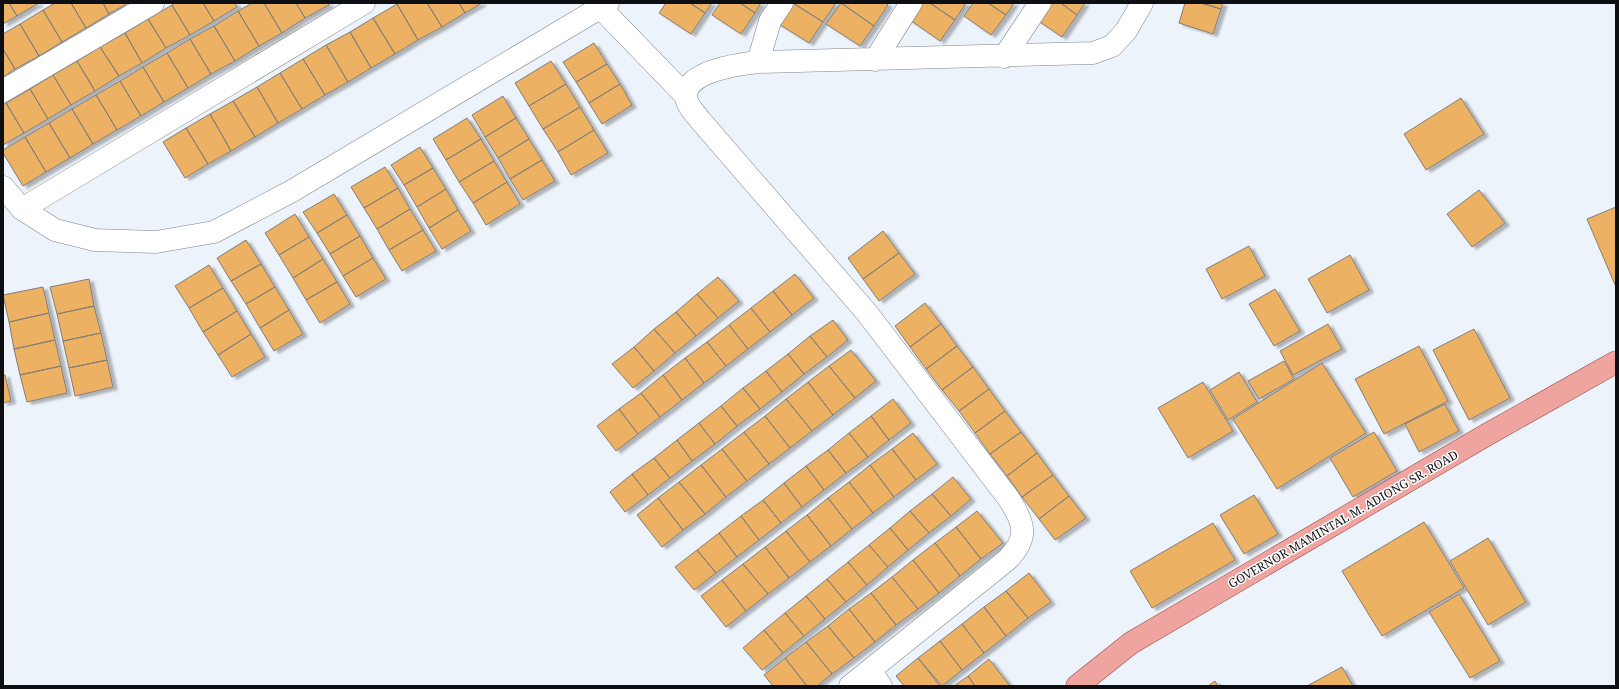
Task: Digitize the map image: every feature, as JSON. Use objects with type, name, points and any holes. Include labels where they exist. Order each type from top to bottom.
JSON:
[{"type":"main road","name":"GOVERNOR MAMINTAL M. ADIONG SR. ROAD","points":[[1077,686],[1138,639],[1488,434],[1616,362]]},
{"type":"street","points":[[3,91],[152,3]]},
{"type":"street","points":[[22,209],[364,3]]},
{"type":"street","points":[[758,62],[770,21],[782,3]]},
{"type":"street","points":[[874,60],[911,3]]},
{"type":"street","points":[[1004,57],[1040,3]]},
{"type":"street","points":[[686,96],[690,87],[698,78],[710,72],[733,65],[758,62],[1004,57],[1094,53],[1112,46],[1122,36],[1142,3]]},
{"type":"street","points":[[3,187],[22,209],[55,230],[95,240],[156,242],[214,232],[292,191],[602,5],[686,96],[689,106],[700,120],[867,313],[1009,499],[1019,515],[1023,529],[1022,541],[1016,551],[876,678],[850,686]]},
{"type":"building","points":[[3,3],[9,3],[17,16],[3,24]]},
{"type":"building","points":[[9,3],[39,3],[17,16]]},
{"type":"building","points":[[55,3],[71,3],[86,28],[62,42],[43,10]]},
{"type":"building","points":[[71,3],[103,3],[109,14],[86,28]]},
{"type":"building","points":[[103,3],[128,3],[109,14]]},
{"type":"building","points":[[175,3],[203,3],[214,21],[190,35],[172,5]]},
{"type":"building","points":[[203,3],[235,3],[237,7],[214,21]]},
{"type":"building","points":[[252,3],[264,3],[282,33],[259,46],[238,11]]},
{"type":"building","points":[[264,3],[296,3],[305,18],[282,33]]},
{"type":"building","points":[[296,3],[328,3],[329,5],[305,18]]},
{"type":"building","points":[[427,3],[442,27],[418,40],[397,4]]},
{"type":"building","points":[[427,3],[459,3],[465,13],[442,27]]},
{"type":"building","points":[[459,3],[482,3],[465,13]]},
{"type":"building","points":[[666,3],[690,3],[705,13],[691,34],[659,13]]},
{"type":"building","points":[[690,3],[712,3],[705,13]]},
{"type":"building","points":[[720,3],[740,3],[755,13],[741,34],[712,15]]},
{"type":"building","points":[[740,3],[761,3],[755,13]]},
{"type":"building","points":[[793,3],[823,22],[809,43],[777,23]]},
{"type":"building","points":[[793,3],[836,3],[823,22]]},
{"type":"building","points":[[841,3],[874,26],[860,46],[826,24]]},
{"type":"building","points":[[841,3],[885,3],[888,5],[874,26]]},
{"type":"building","points":[[917,3],[930,3],[955,20],[940,41],[907,18]]},
{"type":"building","points":[[930,3],[966,3],[955,20]]},
{"type":"building","points":[[973,3],[988,3],[1006,15],[991,35],[964,16]]},
{"type":"building","points":[[988,3],[1014,3],[1006,15]]},
{"type":"building","points":[[1044,3],[1061,3],[1077,15],[1062,37],[1034,18]]},
{"type":"building","points":[[1061,3],[1085,3],[1077,15]]},
{"type":"building","points":[[1185,3],[1201,3],[1221,9],[1213,34],[1179,23]]},
{"type":"building","points":[[1201,3],[1223,3],[1221,9]]},
{"type":"building","points":[[397,4],[418,40],[395,54],[373,18]]},
{"type":"building","points":[[172,5],[190,35],[166,48],[148,19]]},
{"type":"building","points":[[43,10],[62,42],[39,56],[20,24]]},
{"type":"building","points":[[238,11],[259,46],[235,61],[214,26]]},
{"type":"building","points":[[373,18],[395,54],[371,68],[350,32]]},
{"type":"building","points":[[148,19],[166,48],[142,63],[125,33]]},
{"type":"building","points":[[20,24],[39,56],[15,69],[3,49],[3,34]]},
{"type":"building","points":[[214,26],[235,61],[211,74],[190,39]]},
{"type":"building","points":[[350,32],[371,68],[348,82],[326,45]]},
{"type":"building","points":[[125,33],[142,63],[119,76],[100,47]]},
{"type":"building","points":[[190,39],[211,74],[188,88],[167,53]]},
{"type":"building","points":[[594,43],[607,64],[576,82],[563,62]]},
{"type":"building","points":[[326,45],[348,82],[325,95],[303,59]]},
{"type":"building","points":[[100,47],[119,76],[95,91],[77,61]]},
{"type":"building","points":[[3,49],[15,69],[3,77]]},
{"type":"building","points":[[167,53],[188,88],[164,102],[143,67]]},
{"type":"building","points":[[303,59],[325,95],[302,109],[280,73]]},
{"type":"building","points":[[77,61],[95,91],[71,105],[53,75]]},
{"type":"building","points":[[551,61],[566,84],[529,106],[515,83]]},
{"type":"building","points":[[607,64],[620,84],[589,103],[576,82]]},
{"type":"building","points":[[143,67],[164,102],[141,116],[120,81]]},
{"type":"building","points":[[280,73],[302,109],[278,123],[257,87]]},
{"type":"building","points":[[53,75],[71,105],[48,119],[30,89]]},
{"type":"building","points":[[120,81],[141,116],[117,130],[96,95]]},
{"type":"building","points":[[566,84],[580,107],[543,129],[529,106]]},
{"type":"building","points":[[620,84],[632,105],[602,124],[589,103]]},
{"type":"building","points":[[257,87],[278,123],[255,137],[233,101]]},
{"type":"building","points":[[30,89],[48,119],[24,133],[6,103]]},
{"type":"building","points":[[96,95],[117,130],[93,144],[72,109]]},
{"type":"building","points":[[503,96],[516,118],[485,137],[472,115]]},
{"type":"building","points":[[1461,98],[1484,134],[1426,170],[1404,134]]},
{"type":"building","points":[[233,101],[255,137],[231,151],[210,114]]},
{"type":"building","points":[[6,103],[24,133],[3,145],[3,105]]},
{"type":"building","points":[[580,107],[594,130],[558,152],[543,129]]},
{"type":"building","points":[[72,109],[93,144],[70,158],[49,123]]},
{"type":"building","points":[[210,114],[231,151],[208,164],[186,128]]},
{"type":"building","points":[[467,118],[481,139],[446,160],[433,139]]},
{"type":"building","points":[[516,118],[529,139],[498,158],[485,137]]},
{"type":"building","points":[[49,123],[70,158],[46,172],[25,137]]},
{"type":"building","points":[[186,128],[208,164],[185,178],[163,142]]},
{"type":"building","points":[[594,130],[608,153],[571,175],[558,152]]},
{"type":"building","points":[[25,137],[46,172],[23,186],[3,153],[3,150]]},
{"type":"building","points":[[481,139],[494,161],[459,182],[446,160]]},
{"type":"building","points":[[529,139],[542,160],[510,179],[498,158]]},
{"type":"building","points":[[420,147],[433,168],[404,185],[391,165]]},
{"type":"building","points":[[542,160],[555,181],[523,200],[510,179]]},
{"type":"building","points":[[494,161],[507,182],[473,203],[459,182]]},
{"type":"building","points":[[385,167],[398,188],[364,208],[351,187]]},
{"type":"building","points":[[433,168],[446,189],[417,207],[404,185]]},
{"type":"building","points":[[507,182],[520,204],[486,225],[473,203]]},
{"type":"building","points":[[398,188],[410,209],[377,229],[364,208]]},
{"type":"building","points":[[446,189],[458,210],[429,228],[417,207]]},
{"type":"building","points":[[1479,190],[1505,223],[1472,247],[1447,214]]},
{"type":"building","points":[[334,194],[347,215],[317,233],[303,212]]},
{"type":"building","points":[[1616,207],[1616,287],[1587,219]]},
{"type":"building","points":[[410,209],[423,230],[389,250],[377,229]]},
{"type":"building","points":[[458,210],[471,231],[442,249],[429,228]]},
{"type":"building","points":[[295,214],[309,237],[279,255],[265,233]]},
{"type":"building","points":[[347,215],[360,236],[330,254],[317,233]]},
{"type":"building","points":[[423,230],[436,251],[402,271],[389,250]]},
{"type":"building","points":[[883,231],[899,253],[863,279],[848,258]]},
{"type":"building","points":[[360,236],[373,258],[343,276],[330,254]]},
{"type":"building","points":[[309,237],[323,259],[293,278],[279,255]]},
{"type":"building","points":[[246,240],[261,264],[231,281],[217,258]]},
{"type":"building","points":[[1249,246],[1265,276],[1222,299],[1206,269]]},
{"type":"building","points":[[899,253],[915,274],[879,301],[863,279]]},
{"type":"building","points":[[1350,255],[1369,290],[1327,313],[1308,279]]},
{"type":"building","points":[[373,258],[386,279],[356,297],[343,276]]},
{"type":"building","points":[[323,259],[337,282],[306,300],[293,278]]},
{"type":"building","points":[[261,264],[275,287],[246,304],[231,281]]},
{"type":"building","points":[[209,265],[223,288],[189,308],[175,286]]},
{"type":"building","points":[[795,274],[814,298],[792,315],[773,291]]},
{"type":"building","points":[[718,277],[739,301],[718,318],[697,294]]},
{"type":"building","points":[[89,279],[94,306],[57,314],[50,287]]},
{"type":"building","points":[[337,282],[350,304],[320,323],[306,300]]},
{"type":"building","points":[[43,287],[49,313],[9,322],[3,295]]},
{"type":"building","points":[[275,287],[289,310],[260,328],[246,304]]},
{"type":"building","points":[[223,288],[237,311],[203,332],[189,308]]},
{"type":"building","points":[[1275,289],[1300,331],[1274,346],[1249,304]]},
{"type":"building","points":[[773,291],[792,315],[770,332],[751,308]]},
{"type":"building","points":[[697,294],[718,318],[696,336],[676,312]]},
{"type":"building","points":[[925,303],[941,324],[910,347],[895,326]]},
{"type":"building","points":[[94,306],[101,333],[63,341],[57,314]]},
{"type":"building","points":[[751,308],[770,332],[748,349],[729,325]]},
{"type":"building","points":[[289,310],[303,334],[274,351],[260,328]]},
{"type":"building","points":[[237,311],[251,334],[218,355],[203,332]]},
{"type":"building","points":[[676,312],[696,336],[675,353],[654,329]]},
{"type":"building","points":[[49,313],[55,340],[14,349],[9,322]]},
{"type":"building","points":[[833,320],[848,340],[827,357],[810,336]]},
{"type":"building","points":[[941,324],[957,346],[926,369],[910,347]]},
{"type":"building","points":[[1328,324],[1342,349],[1293,375],[1280,351]]},
{"type":"building","points":[[729,325],[748,349],[726,366],[707,342]]},
{"type":"building","points":[[654,329],[675,353],[654,371],[634,347]]},
{"type":"building","points":[[1474,329],[1510,398],[1469,420],[1433,350]]},
{"type":"building","points":[[101,333],[107,360],[69,368],[63,341]]},
{"type":"building","points":[[251,334],[265,357],[232,377],[218,355]]},
{"type":"building","points":[[810,336],[827,357],[804,374],[788,354]]},
{"type":"building","points":[[55,340],[61,366],[20,375],[14,349]]},
{"type":"building","points":[[707,342],[726,366],[704,383],[685,358]]},
{"type":"building","points":[[957,346],[973,367],[942,390],[926,369]]},
{"type":"building","points":[[1419,346],[1448,401],[1384,434],[1355,379]]},
{"type":"building","points":[[634,347],[654,371],[633,388],[612,364]]},
{"type":"building","points":[[851,350],[876,381],[855,398],[829,366]]},
{"type":"building","points":[[788,354],[804,374],[782,392],[766,371]]},
{"type":"building","points":[[685,358],[704,383],[682,400],[663,375]]},
{"type":"building","points":[[107,360],[113,387],[75,396],[69,368]]},
{"type":"building","points":[[1284,361],[1294,379],[1259,399],[1248,381]]},
{"type":"building","points":[[1322,363],[1366,433],[1277,489],[1233,419]]},
{"type":"building","points":[[61,366],[67,393],[27,402],[20,375]]},
{"type":"building","points":[[829,366],[855,398],[833,415],[808,382]]},
{"type":"building","points":[[973,367],[989,389],[959,411],[942,390]]},
{"type":"building","points":[[766,371],[782,392],[760,409],[743,388]]},
{"type":"building","points":[[1239,372],[1257,402],[1228,420],[1210,390]]},
{"type":"building","points":[[3,375],[5,375],[11,401],[3,403]]},
{"type":"building","points":[[663,375],[682,400],[660,417],[641,393]]},
{"type":"building","points":[[808,382],[833,415],[812,431],[786,399]]},
{"type":"building","points":[[1203,382],[1233,431],[1188,458],[1158,408]]},
{"type":"building","points":[[743,388],[760,409],[737,426],[721,406]]},
{"type":"building","points":[[989,389],[1005,411],[975,433],[959,411]]},
{"type":"building","points":[[641,393],[660,417],[638,434],[619,409]]},
{"type":"building","points":[[786,399],[812,431],[790,448],[765,416]]},
{"type":"building","points":[[893,399],[911,423],[889,440],[871,416]]},
{"type":"building","points":[[1445,404],[1459,431],[1419,452],[1405,424]]},
{"type":"building","points":[[721,406],[737,426],[715,444],[699,423]]},
{"type":"building","points":[[619,409],[638,434],[616,451],[597,426]]},
{"type":"building","points":[[1005,411],[1021,432],[990,454],[975,433]]},
{"type":"building","points":[[765,416],[790,448],[769,464],[744,432]]},
{"type":"building","points":[[871,416],[889,440],[868,457],[849,433]]},
{"type":"building","points":[[699,423],[715,444],[692,461],[677,440]]},
{"type":"building","points":[[744,432],[769,464],[747,481],[722,449]]},
{"type":"building","points":[[1021,432],[1037,453],[1007,476],[990,454]]},
{"type":"building","points":[[1374,432],[1397,471],[1353,497],[1330,458]]},
{"type":"building","points":[[849,433],[868,457],[846,473],[828,450]]},
{"type":"building","points":[[913,433],[937,464],[916,480],[892,449]]},
{"type":"building","points":[[677,440],[692,461],[670,478],[654,458]]},
{"type":"building","points":[[722,449],[747,481],[726,497],[701,465]]},
{"type":"building","points":[[892,449],[916,480],[894,497],[870,465]]},
{"type":"building","points":[[828,450],[846,473],[824,490],[806,466]]},
{"type":"building","points":[[1037,453],[1053,475],[1022,497],[1007,476]]},
{"type":"building","points":[[654,458],[670,478],[648,495],[632,474]]},
{"type":"building","points":[[701,465],[726,497],[705,514],[679,482]]},
{"type":"building","points":[[870,465],[894,497],[873,513],[849,482]]},
{"type":"building","points":[[806,466],[824,490],[802,507],[784,483]]},
{"type":"building","points":[[632,474],[648,495],[625,512],[610,492]]},
{"type":"building","points":[[1053,475],[1069,496],[1039,519],[1022,497]]},
{"type":"building","points":[[953,477],[971,499],[951,516],[932,494]]},
{"type":"building","points":[[679,482],[705,514],[683,530],[658,498]]},
{"type":"building","points":[[849,482],[873,513],[852,529],[828,498]]},
{"type":"building","points":[[784,483],[802,507],[781,523],[763,500]]},
{"type":"building","points":[[932,494],[951,516],[929,533],[910,511]]},
{"type":"building","points":[[1254,495],[1278,534],[1244,554],[1220,515]]},
{"type":"building","points":[[1069,496],[1086,518],[1055,540],[1039,519]]},
{"type":"building","points":[[658,498],[683,530],[662,547],[637,515]]},
{"type":"building","points":[[828,498],[852,529],[831,546],[807,515]]},
{"type":"building","points":[[763,500],[781,523],[759,540],[741,516]]},
{"type":"building","points":[[910,511],[929,533],[908,550],[890,528]]},
{"type":"building","points":[[977,511],[1003,543],[981,559],[956,527]]},
{"type":"building","points":[[807,515],[831,546],[810,562],[786,531]]},
{"type":"building","points":[[741,516],[759,540],[737,557],[719,533]]},
{"type":"building","points":[[1424,522],[1464,588],[1382,636],[1342,571]]},
{"type":"building","points":[[1213,523],[1235,560],[1152,608],[1130,571]]},
{"type":"building","points":[[956,527],[981,559],[960,576],[935,543]]},
{"type":"building","points":[[890,528],[908,550],[888,567],[869,545]]},
{"type":"building","points":[[786,531],[810,562],[789,578],[765,547]]},
{"type":"building","points":[[719,533],[737,557],[716,573],[697,550]]},
{"type":"building","points":[[1488,538],[1526,602],[1488,625],[1450,561]]},
{"type":"building","points":[[935,543],[960,576],[939,593],[913,560]]},
{"type":"building","points":[[869,545],[888,567],[867,585],[848,562]]},
{"type":"building","points":[[765,547],[789,578],[768,594],[743,564]]},
{"type":"building","points":[[697,550],[716,573],[694,590],[675,567]]},
{"type":"building","points":[[913,560],[939,593],[918,609],[892,577]]},
{"type":"building","points":[[848,562],[867,585],[846,602],[827,579]]},
{"type":"building","points":[[743,564],[768,594],[746,611],[722,580]]},
{"type":"building","points":[[1029,573],[1051,602],[1028,618],[1006,591]]},
{"type":"building","points":[[892,577],[918,609],[896,625],[871,593]]},
{"type":"building","points":[[827,579],[846,602],[825,619],[806,596]]},
{"type":"building","points":[[722,580],[746,611],[726,627],[701,596]]},
{"type":"building","points":[[1006,591],[1028,618],[1006,636],[984,607]]},
{"type":"building","points":[[871,593],[896,625],[875,642],[849,609]]},
{"type":"building","points":[[1459,594],[1500,661],[1470,678],[1429,612]]},
{"type":"building","points":[[806,596],[825,619],[804,636],[785,613]]},
{"type":"building","points":[[984,607],[1006,636],[984,653],[962,624]]},
{"type":"building","points":[[849,609],[875,642],[854,658],[828,626]]},
{"type":"building","points":[[785,613],[804,636],[783,653],[764,630]]},
{"type":"building","points":[[962,624],[984,653],[962,670],[940,641]]},
{"type":"building","points":[[828,626],[854,658],[832,674],[806,642]]},
{"type":"building","points":[[764,630],[783,653],[762,670],[743,648]]},
{"type":"building","points":[[940,641],[962,670],[942,686],[918,658]]},
{"type":"building","points":[[806,642],[832,674],[817,686],[807,686],[785,658]]},
{"type":"building","points":[[785,658],[807,686],[773,686],[764,675]]},
{"type":"building","points":[[918,658],[940,686],[904,686],[896,676]]},
{"type":"building","points":[[989,659],[1010,686],[975,686],[968,676]]},
{"type":"building","points":[[1342,667],[1353,686],[1307,686]]},
{"type":"building","points":[[968,676],[975,686],[954,686]]},
{"type":"building","points":[[1215,681],[1218,686],[1208,686]]}]
